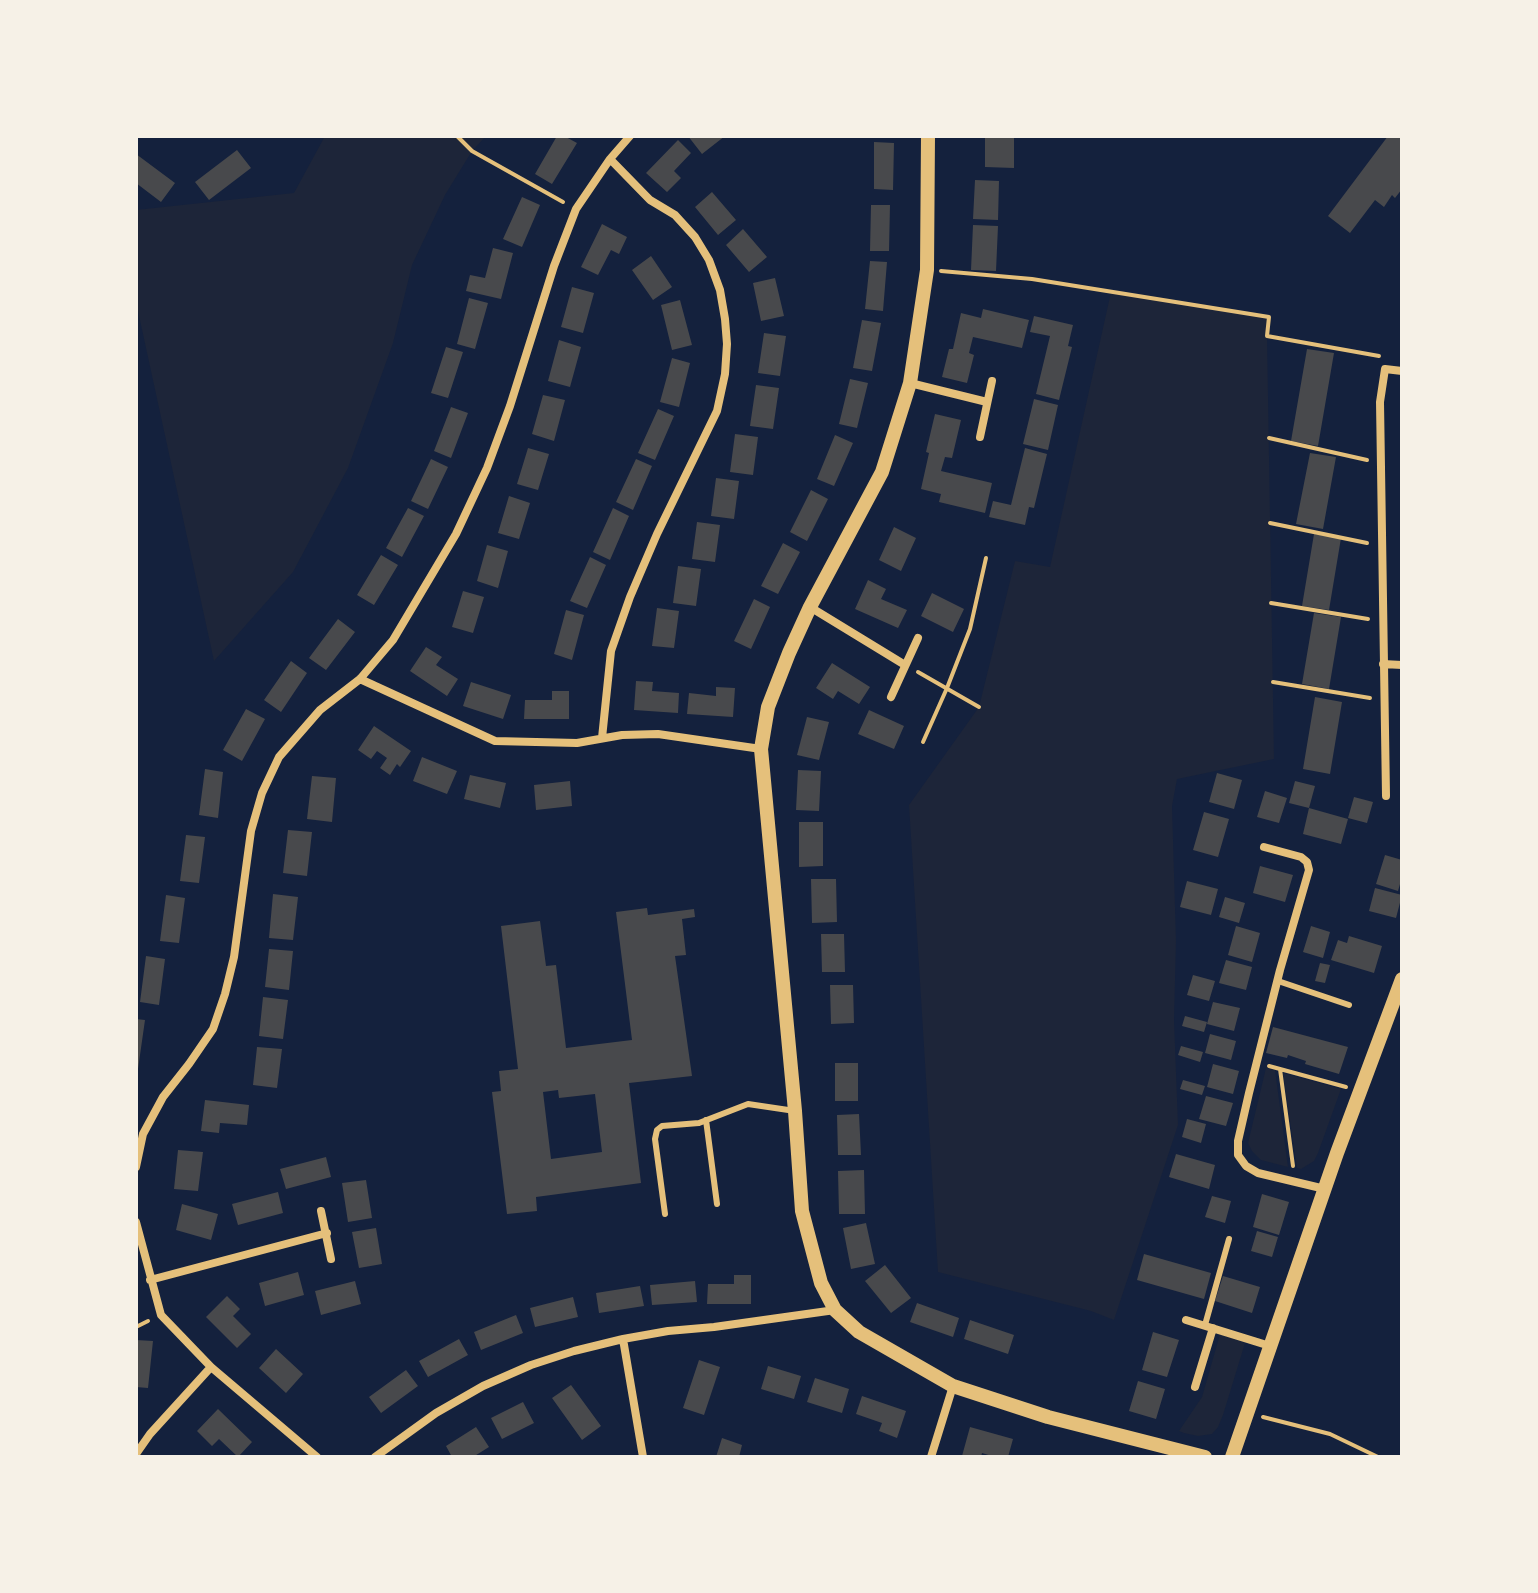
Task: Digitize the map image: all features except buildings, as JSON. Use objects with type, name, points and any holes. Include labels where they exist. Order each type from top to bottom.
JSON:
[{"type":"street","points":[[136,1167],[143,1134],[163,1097],[213,1029],[234,957],[251,831],[262,793],[279,757],[320,710],[360,679],[393,640],[456,534],[510,406],[554,266],[576,209],[610,159],[630,136]]},
{"type":"street","points":[[928,136],[927,270],[910,383],[882,472],[810,607],[768,707],[761,749],[802,1211],[821,1283],[835,1310],[859,1332],[953,1386],[1048,1417],[1205,1457]]},
{"type":"street","points":[[602,738],[611,651],[657,534],[717,411],[725,374],[727,344],[720,290],[709,260],[695,237],[675,215],[650,200],[610,159]]},
{"type":"street","points":[[1386,796],[1380,402],[1385,369],[1402,371]]},
{"type":"street","points":[[980,437],[992,381]]},
{"type":"street","points":[[910,383],[987,402]]},
{"type":"street","points":[[810,607],[905,665]]},
{"type":"street","points":[[891,697],[918,638]]},
{"type":"street","points":[[1383,664],[1402,665]]},
{"type":"street","points":[[360,679],[495,741],[577,743],[622,735],[658,734],[761,749]]},
{"type":"street","points":[[1264,847],[1301,857],[1307,862],[1309,870],[1257,1062],[1238,1141],[1238,1155],[1246,1166],[1258,1173],[1325,1189]]},
{"type":"street","points":[[1232,1457],[1359,1091],[1402,979]]},
{"type":"street","points":[[321,1211],[331,1259]]},
{"type":"street","points":[[136,1222],[161,1315],[211,1367],[317,1457]]},
{"type":"street","points":[[150,1280],[327,1233]]},
{"type":"street","points":[[375,1457],[436,1413],[483,1386],[574,1351],[668,1331],[835,1310]]},
{"type":"street","points":[[1186,1320],[1270,1346]]},
{"type":"street","points":[[1195,1387],[1209,1327]]},
{"type":"street","points":[[623,1339],[643,1457]]},
{"type":"street","points":[[136,1454],[150,1434],[211,1367]]},
{"type":"street","points":[[931,1457],[953,1386]]},
{"type":"lane","points":[[1278,981],[1349,1005]]},
{"type":"lane","points":[[665,1214],[655,1139],[657,1130],[662,1126],[699,1123],[748,1104],[795,1111]]},
{"type":"lane","points":[[706,1120],[717,1204]]},
{"type":"lane","points":[[1209,1327],[1229,1239]]},
{"type":"path","points":[[457,136],[472,151],[576,209]]},
{"type":"path","points":[[927,270],[1032,279],[1269,317],[1267,336],[1379,356],[1385,369]]},
{"type":"path","points":[[1269,438],[1381,463]]},
{"type":"path","points":[[1270,523],[1382,545]]},
{"type":"path","points":[[923,742],[970,629],[986,558]]},
{"type":"path","points":[[1271,603],[1383,621]]},
{"type":"path","points":[[905,665],[979,707]]},
{"type":"path","points":[[1273,682],[1384,700]]},
{"type":"path","points":[[1257,1062],[1359,1091]]},
{"type":"path","points":[[1280,1069],[1295,1182]]},
{"type":"path","points":[[1247,1413],[1330,1434],[1378,1457]]},
{"type":"shaded area","points":[[325,136],[486,136],[472,151],[445,195],[412,265],[393,343],[348,468],[293,572],[214,661],[136,302],[136,210],[294,193]]},
{"type":"shaded area","points":[[1111,292],[1269,317],[1274,759],[1177,779],[1172,806],[1178,1125],[1114,1320],[1091,1311],[938,1272],[909,805],[979,707],[1015,561],[1050,567]]},
{"type":"shaded area","points":[[1266,1068],[1275,1070],[1288,1167],[1261,1160],[1248,1143]]},
{"type":"shaded area","points":[[1283,1073],[1341,1089],[1314,1161],[1301,1169],[1297,1168]]},
{"type":"shaded area","points":[[1220,1334],[1245,1343],[1223,1415],[1212,1434],[1198,1436],[1184,1433],[1179,1431],[1202,1397]]}]
